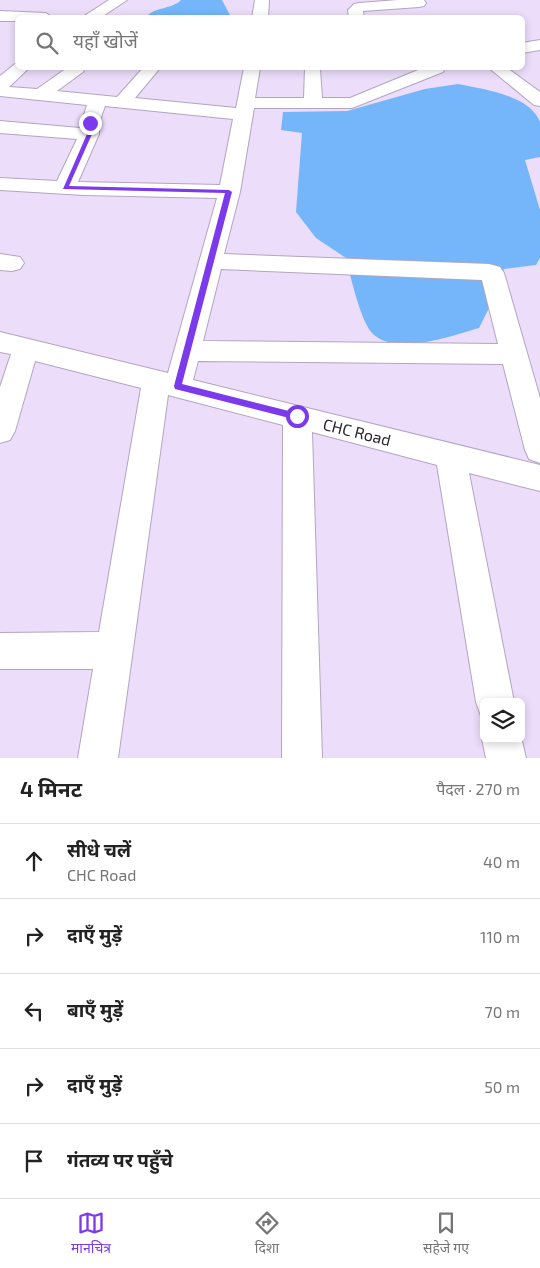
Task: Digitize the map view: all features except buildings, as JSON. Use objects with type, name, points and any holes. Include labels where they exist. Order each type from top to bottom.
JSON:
[{"type":"street","points":[[0,9],[10,0]]},
{"type":"street","points":[[93,15],[120,0]]},
{"type":"street","points":[[260,15],[262,0]]},
{"type":"street","points":[[356,15],[354,10],[359,7],[417,2],[428,15]]},
{"type":"street","points":[[0,16],[15,17]]},
{"type":"street","points":[[525,48],[540,45]]},
{"type":"street","points":[[0,85],[19,70]]},
{"type":"street","points":[[41,95],[74,70]]},
{"type":"street","points":[[122,102],[150,70]]},
{"type":"street","points":[[98,758],[115,650],[167,384],[187,351],[229,192],[252,70]]},
{"type":"street","points":[[312,70],[313,103]]},
{"type":"street","points":[[0,91],[122,102],[245,108],[313,103],[352,103],[432,70]]},
{"type":"street","points":[[499,70],[540,101]]},
{"type":"street","points":[[65,187],[89,134],[90,123],[98,100]]},
{"type":"street","points":[[0,127],[89,134]]},
{"type":"street","points":[[0,184],[229,192]]},
{"type":"street","points":[[210,261],[492,273],[540,450]]},
{"type":"street","points":[[0,431],[13,345]]},
{"type":"street","name":"CHC Road","points":[[13,345],[540,478]]},
{"type":"street","points":[[187,351],[514,354]]},
{"type":"street","points":[[297,416],[302,758]]},
{"type":"street","points":[[450,455],[494,698]]},
{"type":"street","points":[[0,651],[115,650]]},
{"type":"street","points":[[503,743],[506,758]]},
{"type":"water","points":[[181,0],[222,0],[230,15],[149,15],[154,11]]},
{"type":"water","points":[[458,84],[492,91],[516,99],[535,113],[540,122],[540,157],[525,160],[540,210],[540,258],[536,265],[504,269],[479,328],[439,339],[410,344],[383,340],[373,334],[364,320],[346,258],[316,238],[296,212],[302,133],[281,130],[283,112],[347,111],[425,89]]},
{"type":"route","points":[[90,123],[89,134],[65,187],[229,192],[178,386],[297,416]]}]
